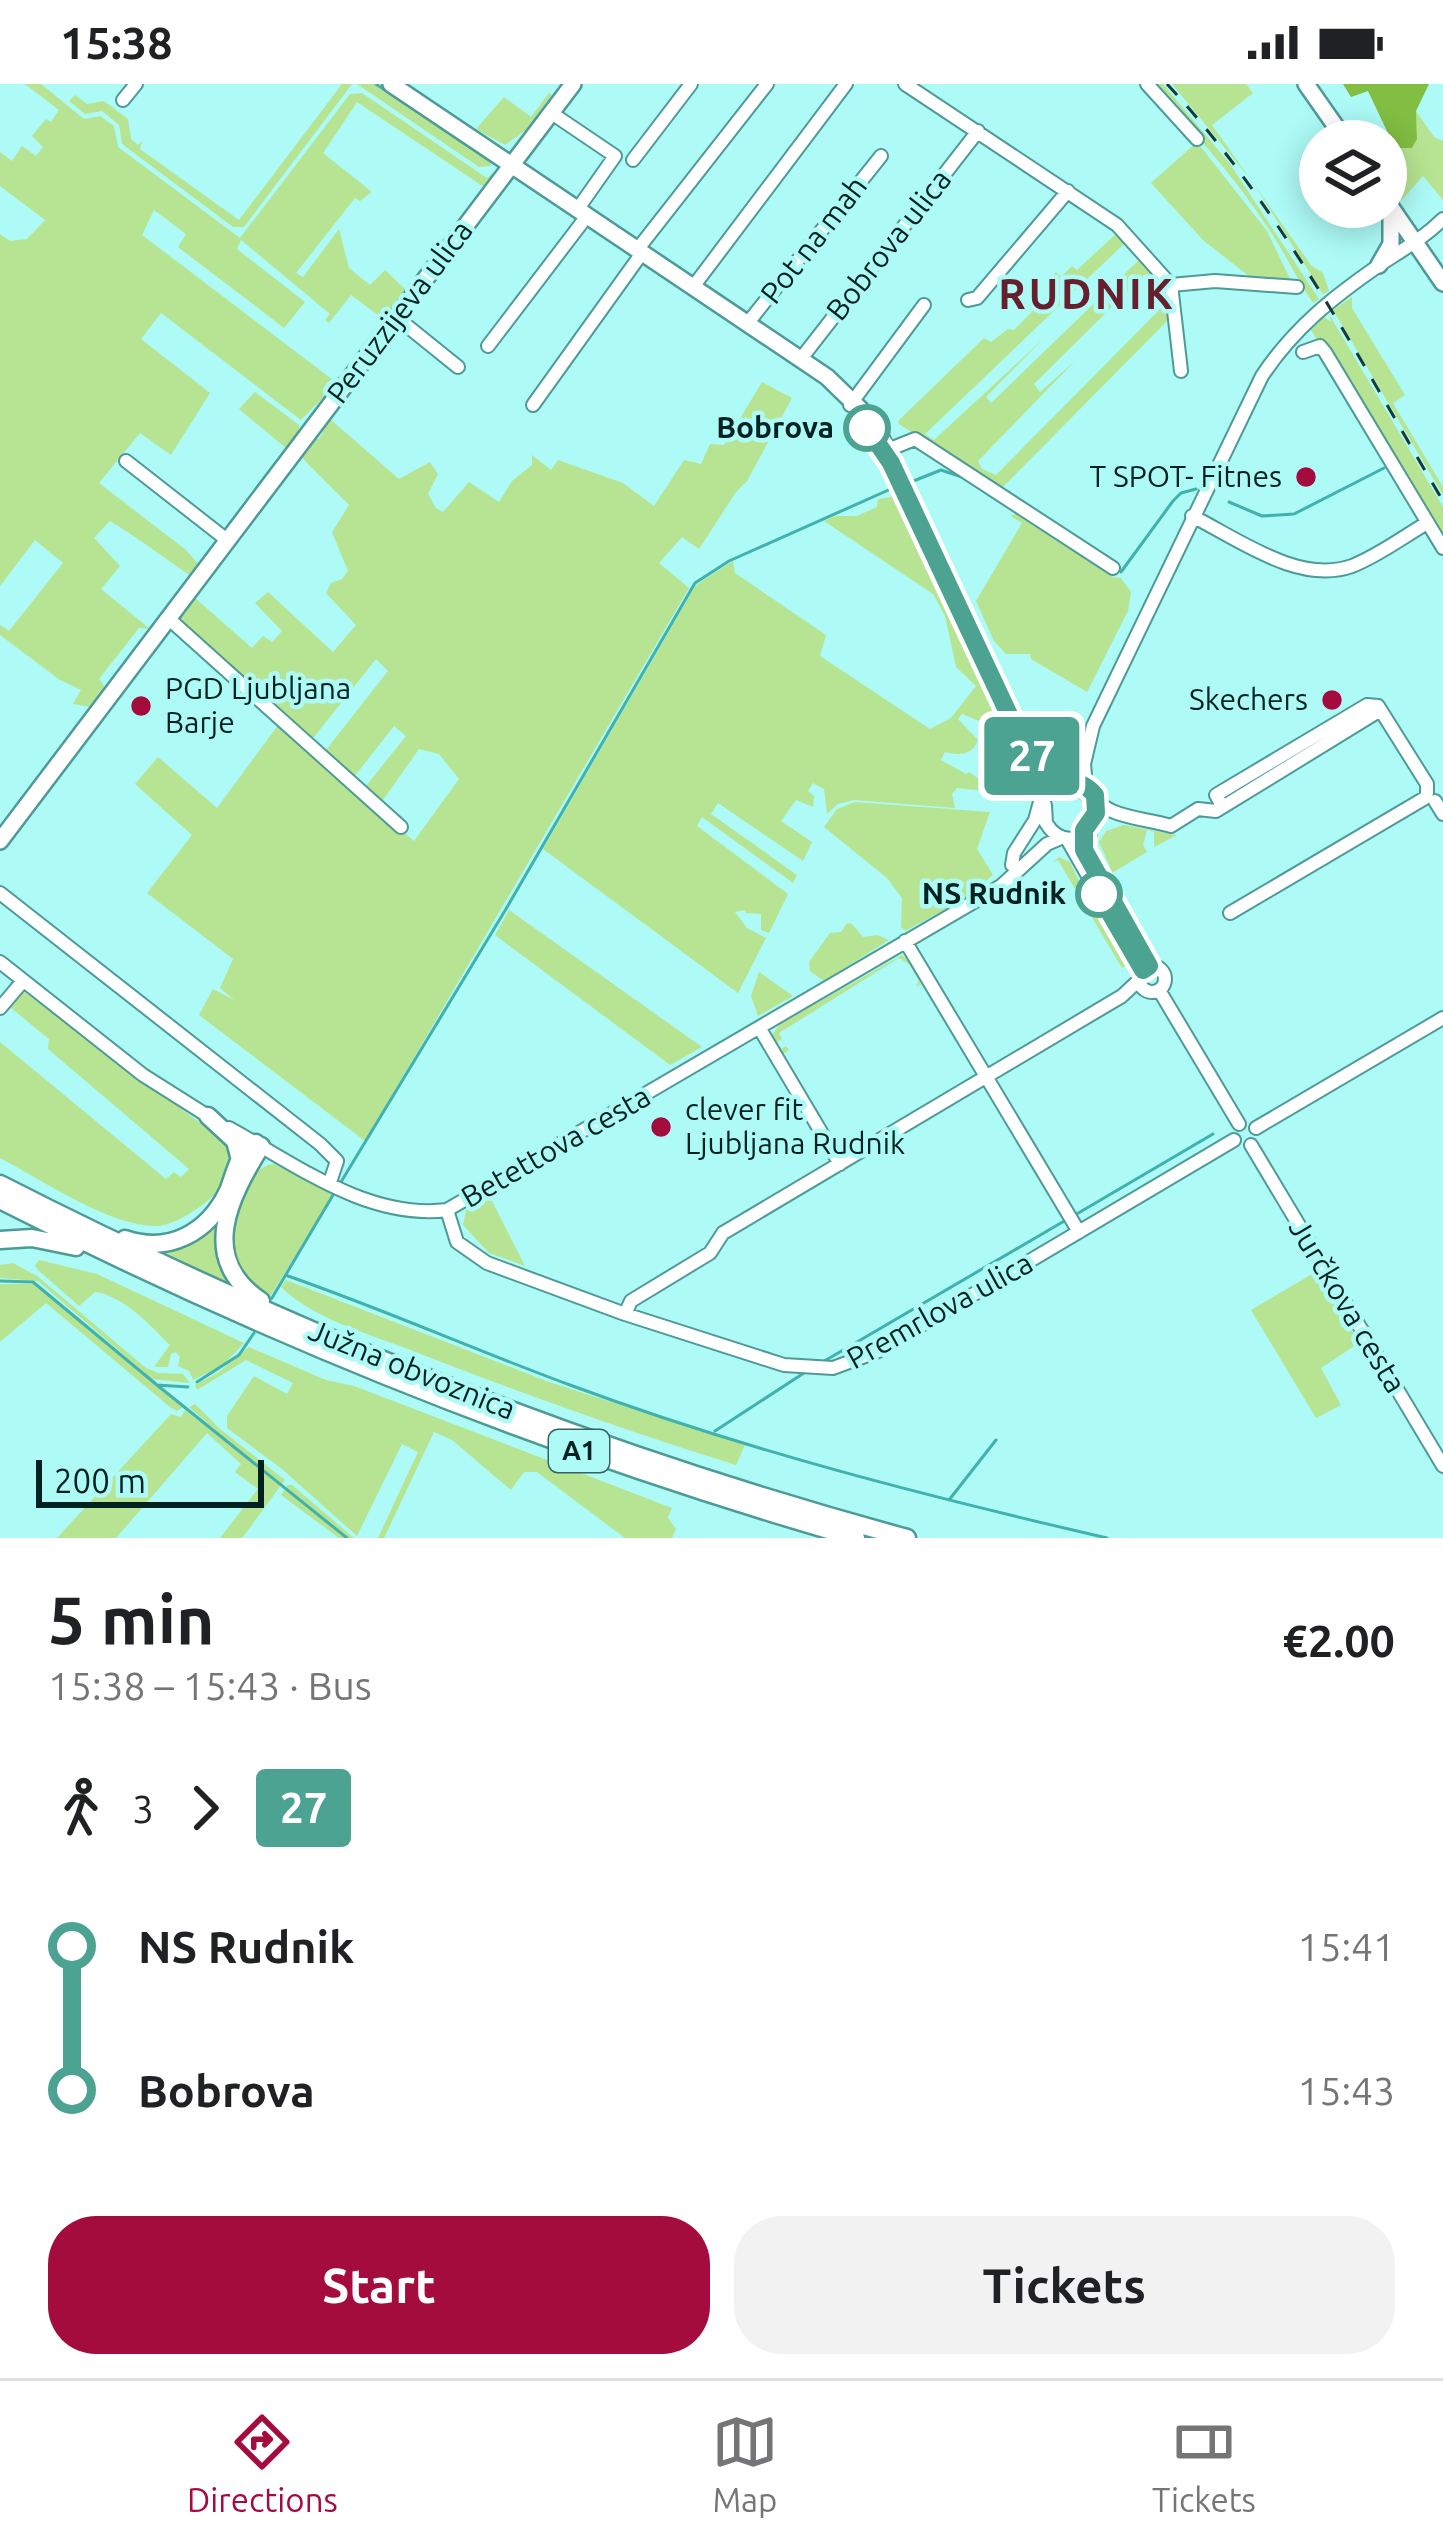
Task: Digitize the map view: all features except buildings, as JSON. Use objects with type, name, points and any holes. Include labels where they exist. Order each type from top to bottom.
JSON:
[{"type":"highway","points":[[208,1116],[236,1141],[240,1160]]},
{"type":"highway","points":[[67,1218],[141,1243],[178,1240],[212,1217],[247,1147],[259,1144]]},
{"type":"highway","points":[[259,1144],[238,1183],[226,1222],[225,1247],[237,1278],[261,1301],[391,1358],[419,1376]]},
{"type":"highway","name":"Južna obvoznica","points":[[0,1184],[211,1286],[419,1376],[711,1480],[907,1538]]},
{"type":"highway","name":"Južna obvoznica","points":[[0,1200],[309,1346],[463,1409],[601,1459],[856,1538]]},
{"type":"highway","points":[[0,1240],[62,1242],[113,1264],[133,1266]]},
{"type":"main road","points":[[391,84],[807,364],[851,403],[882,440],[1030,760],[1061,788]]},
{"type":"main road","name":"Peruzzijeva ulica","points":[[0,841],[573,84]]},
{"type":"main road","points":[[1306,84],[1331,120]]},
{"type":"main road","points":[[1379,265],[1391,244],[1390,228]]},
{"type":"main road","points":[[1405,228],[1443,283]]},
{"type":"main road","points":[[1030,760],[1054,763],[1076,749]]},
{"type":"street","points":[[123,100],[136,84]]},
{"type":"street","points":[[633,160],[691,84]]},
{"type":"street","points":[[532,405],[767,84]]},
{"type":"street","points":[[693,287],[846,84]]},
{"type":"street","points":[[905,84],[1117,225],[1171,285],[1181,371]]},
{"type":"street","points":[[1147,84],[1197,139]]},
{"type":"street","points":[[488,346],[582,213],[615,156],[550,112]]},
{"type":"street","name":"Bobrova ulica","points":[[807,364],[978,131]]},
{"type":"street","name":"Pot na mah","points":[[747,325],[881,156]]},
{"type":"street","points":[[968,300],[977,298],[1068,191]]},
{"type":"street","points":[[1061,788],[1084,764],[1093,727],[1262,376],[1283,345],[1316,311],[1443,219]]},
{"type":"street","points":[[1171,285],[1215,281],[1297,287]]},
{"type":"street","points":[[851,403],[924,305]]},
{"type":"street","points":[[396,317],[458,367]]},
{"type":"street","points":[[1303,352],[1317,346],[1323,349],[1443,548]]},
{"type":"street","points":[[885,451],[915,439],[1113,568]]},
{"type":"street","points":[[126,461],[227,540]]},
{"type":"street","points":[[1192,516],[1275,557],[1318,571],[1359,562],[1427,523]]},
{"type":"street","points":[[168,618],[401,827]]},
{"type":"street","points":[[1061,788],[1133,818],[1171,826],[1198,809],[1216,811],[1269,771],[1370,711],[1427,784],[1433,802],[1230,913]]},
{"type":"street","points":[[1093,727],[1083,734],[1061,788],[1057,831],[1239,1124]]},
{"type":"street","points":[[1093,727],[1092,778],[1101,802],[1084,850],[1147,979]]},
{"type":"street","name":"Betettova cesta","points":[[1012,865],[1014,853],[1035,820],[1061,788]]},
{"type":"street","points":[[1057,831],[1089,831],[1133,818]]},
{"type":"street","name":"Betettova cesta","points":[[0,962],[143,1075],[208,1116],[387,1209],[447,1210],[1008,881],[1057,831]]},
{"type":"street","name":"Betettova cesta","points":[[990,890],[1012,865],[1057,831]]},
{"type":"street","points":[[0,893],[320,1144],[337,1161],[336,1185]]},
{"type":"street","points":[[905,941],[1073,1222]]},
{"type":"street","points":[[626,1314],[631,1301],[710,1252],[723,1233],[1147,979]]},
{"type":"street","points":[[0,1008],[23,981]]},
{"type":"street","points":[[1256,1128],[1443,1018]]},
{"type":"street","points":[[760,1028],[840,1164]]},
{"type":"street","points":[[1248,1122],[1256,1128],[1257,1138],[1251,1145],[1234,1140],[1233,1131],[1239,1124],[1248,1122]]},
{"type":"street","name":"Premrlova ulica","points":[[447,1210],[457,1243],[471,1254],[626,1314],[796,1367],[820,1369],[846,1365],[876,1352],[1073,1222],[1234,1140]]},
{"type":"street","name":"Jurčkova cesta","points":[[1251,1145],[1443,1466]]},
{"type":"green space","points":[[25,84],[41,84],[84,119],[100,116],[114,126],[118,147],[240,238],[350,94],[362,93],[487,178],[494,172],[484,187],[357,102],[323,153],[372,192],[360,201],[355,198],[296,273],[303,277],[339,229],[349,268],[370,285],[385,270],[407,291],[385,320],[351,295],[329,323],[325,320],[330,314],[241,240],[237,249],[305,302],[284,328],[178,247],[186,234],[154,210],[142,235],[337,383],[301,420],[161,313],[141,339],[210,393],[171,455],[140,433],[99,483],[200,566],[191,576],[110,521],[94,538],[120,566],[101,589],[150,629],[139,628],[99,679],[105,687],[91,707],[73,704],[81,690],[0,635],[0,625],[9,631],[63,563],[35,540],[0,586],[0,234],[10,241],[27,239],[45,220],[0,186],[0,152],[12,161],[22,146],[36,156],[43,147],[32,136],[59,110]]},
{"type":"green space","points":[[342,84],[352,84],[244,227],[233,227],[122,144],[119,125],[102,111],[85,114],[69,101],[75,95],[87,104],[104,101],[128,119],[131,139],[138,145],[142,141],[140,149],[239,220]]},
{"type":"green space","points":[[357,84],[374,84],[494,160],[490,166],[479,167]]},
{"type":"green space","points":[[1156,84],[1163,84],[1230,164],[1319,299],[1313,303],[1256,211],[1197,136],[1201,132],[1186,115],[1182,118]]},
{"type":"green space","points":[[1172,84],[1246,84],[1253,93],[1212,125],[1249,178]]},
{"type":"green space","points":[[1343,84],[1429,84],[1416,111],[1417,139],[1412,148],[1407,148],[1407,120],[1382,120],[1368,91],[1351,97]]},
{"type":"green space","points":[[552,95],[526,130],[505,145],[476,129],[504,97],[531,117]]},
{"type":"green space","points":[[1416,111],[1434,137],[1443,141],[1443,200],[1423,176],[1407,194],[1407,148],[1417,139]]},
{"type":"green space","points":[[1197,142],[1267,231],[1292,283],[1254,280],[1204,241],[1151,183]]},
{"type":"green space","points":[[1255,186],[1311,265],[1323,273],[1329,291],[1323,294]]},
{"type":"green space","points":[[1118,232],[1126,242],[925,434],[934,440],[1043,339],[986,397],[991,403],[1139,260],[1133,249],[1167,287],[1172,316],[1000,490],[899,424],[984,338],[991,342],[1008,329],[1014,330],[1057,286],[1049,278],[1056,272],[1061,277],[1072,266],[1077,270]],"holes":[[[1145,274],[1160,282],[1169,300],[996,475],[982,469],[978,461],[1075,361],[1040,392],[1034,384]]]},
{"type":"green space","points":[[1352,297],[1352,308],[1405,395],[1393,403],[1443,487],[1443,495],[1333,310]]},
{"type":"green space","points":[[1329,314],[1443,507],[1443,541],[1311,330],[1324,317],[1331,322]]},
{"type":"green space","points":[[762,382],[792,398],[747,481],[699,549],[682,537],[659,563],[689,588],[365,1141],[199,1015],[213,989],[234,1000],[220,988],[233,959],[147,893],[192,835],[135,784],[158,757],[217,808],[281,721],[414,841],[459,779],[439,754],[419,749],[381,803],[362,791],[406,736],[394,726],[354,777],[322,755],[388,671],[376,659],[310,742],[178,621],[195,598],[252,648],[263,636],[272,642],[282,631],[255,603],[268,592],[333,652],[356,625],[326,593],[348,571],[332,532],[349,505],[301,457],[330,419],[399,479],[430,462],[438,474],[428,494],[443,512],[469,482],[499,502],[512,481],[532,465],[532,455],[551,470],[558,460],[623,483],[654,506],[684,460],[701,464],[710,444],[724,445]]},
{"type":"green space","points":[[255,392],[299,425],[287,449],[239,409]]},
{"type":"green space","points":[[896,488],[1005,729],[998,742],[989,725],[962,714],[958,719],[978,740],[976,745],[960,754],[945,752],[941,760],[979,779],[978,790],[957,788],[952,794],[955,808],[854,800],[838,804],[827,814],[824,789],[813,783],[808,791],[814,796],[813,807],[796,800],[781,821],[812,842],[803,861],[718,803],[711,814],[797,875],[793,883],[702,817],[697,826],[788,894],[769,933],[761,930],[761,914],[735,912],[747,928],[766,938],[738,993],[543,849],[696,585],[733,561],[735,573],[826,635],[820,656],[930,729],[951,718],[976,686],[956,667],[945,616],[933,594],[824,521],[877,507],[878,499],[891,497]]},
{"type":"green space","points":[[1017,513],[1121,578],[1131,592],[1128,611],[1087,692],[1031,659],[1030,654],[1006,654],[994,641],[976,601],[1022,523],[1011,516]]},
{"type":"green space","points":[[855,802],[990,812],[977,849],[993,875],[966,898],[905,931],[901,927],[902,898],[887,878],[824,827],[837,809]]},
{"type":"green space","points":[[1124,825],[1177,835],[1154,847],[1154,832],[1147,830],[1143,845],[1147,852],[1112,873],[1099,842],[1106,831]]},
{"type":"green space","points":[[1059,857],[1070,862],[1088,901],[1131,962],[1122,968],[1058,860],[1053,862]]},
{"type":"green space","points":[[509,910],[702,1047],[670,1065],[495,935]]},
{"type":"green space","points":[[847,923],[863,937],[889,940],[824,981],[810,971],[809,962],[830,933],[841,932]]},
{"type":"green space","points":[[902,955],[913,964],[921,985],[916,986],[919,981],[909,964],[899,958],[779,1033],[781,1049],[789,1050],[782,1055],[771,1036],[780,1024]]},
{"type":"green space","points":[[759,972],[793,996],[758,1016],[751,996]]},
{"type":"green space","points":[[19,988],[227,1143],[228,1170],[214,1195],[171,1223],[137,1224],[97,1210],[0,1158],[0,1042],[166,1179],[174,1172],[181,1177],[189,1169],[48,1049],[49,1039],[6,1004]]},
{"type":"green space","points":[[274,1164],[333,1194],[268,1300],[239,1267],[233,1242],[246,1186],[263,1167]]},
{"type":"green space","points":[[491,1199],[525,1266],[489,1253],[463,1225],[466,1210]]},
{"type":"green space","points":[[220,1215],[232,1288],[159,1253],[195,1241]]},
{"type":"green space","points":[[39,1260],[97,1274],[244,1343],[222,1366],[193,1380],[189,1371],[178,1366],[176,1352],[168,1367],[154,1367],[170,1345],[145,1320],[116,1299],[95,1292],[79,1306],[38,1270]]},
{"type":"green space","points":[[13,1263],[37,1276],[146,1368],[183,1374],[190,1383],[152,1379],[38,1281],[0,1278],[0,1265]]},
{"type":"green space","points":[[1317,1271],[1359,1343],[1321,1368],[1341,1405],[1316,1418],[1251,1310]]},
{"type":"green space","points":[[286,1280],[549,1382],[745,1445],[736,1465],[533,1397],[326,1317],[281,1287]]},
{"type":"green space","points":[[0,1284],[34,1284],[183,1407],[177,1411],[170,1407],[46,1303],[0,1342]]},
{"type":"green space","points":[[249,1347],[672,1508],[668,1518],[676,1529],[672,1538],[625,1538],[537,1472],[524,1472],[511,1490],[452,1440],[434,1432],[384,1538],[378,1538],[418,1452],[402,1444],[357,1536],[282,1469],[227,1428],[227,1416],[254,1376],[287,1394],[293,1383],[246,1360],[197,1390],[195,1385]]},
{"type":"green space","points":[[195,1404],[285,1480],[242,1538],[220,1538],[258,1489],[235,1472],[241,1464],[207,1433],[116,1538],[57,1538],[171,1414],[181,1417],[185,1410],[237,1449],[189,1407]]},
{"type":"green space","points":[[288,1485],[354,1538],[339,1538],[281,1495]]},
{"type":"waterway","points":[[376,84],[492,162]]},
{"type":"waterway","points":[[1229,502],[1262,516],[1294,514],[1384,468]]},
{"type":"waterway","points":[[911,482],[941,470],[962,477]]},
{"type":"waterway","points":[[341,1182],[695,583],[729,561],[893,488]]},
{"type":"waterway","points":[[1121,572],[1173,501],[1196,489]]},
{"type":"waterway","points":[[995,498],[1012,509]]},
{"type":"waterway","points":[[1075,1215],[1213,1134]]},
{"type":"waterway","points":[[272,1298],[336,1190]]},
{"type":"waterway","points":[[821,1363],[1066,1220]]},
{"type":"waterway","points":[[288,1276],[570,1385],[702,1430],[904,1488],[1107,1538]]},
{"type":"waterway","points":[[0,1281],[33,1282],[157,1385],[188,1387]]},
{"type":"waterway","points":[[197,1382],[239,1355],[254,1333]]},
{"type":"waterway","points":[[715,1431],[807,1371]]},
{"type":"waterway","points":[[157,1385],[347,1538]]},
{"type":"waterway","points":[[949,1500],[996,1440]]},
{"type":"railway","points":[[1167,84],[1282,232],[1443,501]]},
{"type":"bus line","name":"27","points":[[867,428],[891,463],[1026,751],[1047,776],[1080,782],[1095,795],[1096,813],[1084,830],[1084,850],[1149,966],[1143,970],[1099,894]]},
{"type":"place","name":"Bobrova","points":[[867,428]]},
{"type":"place","name":"T SPOT- Fitnes","points":[[1306,477]]},
{"type":"place","name":"Skechers","points":[[1332,700]]},
{"type":"place","name":"PGD Ljubljana Barje","points":[[141,706]]},
{"type":"place","name":"NS Rudnik","points":[[1099,894]]},
{"type":"place","name":"clever fit Ljubljana Rudnik","points":[[661,1127]]},
{"type":"district","name":"RUDNIK","points":[[1087,294]]}]
